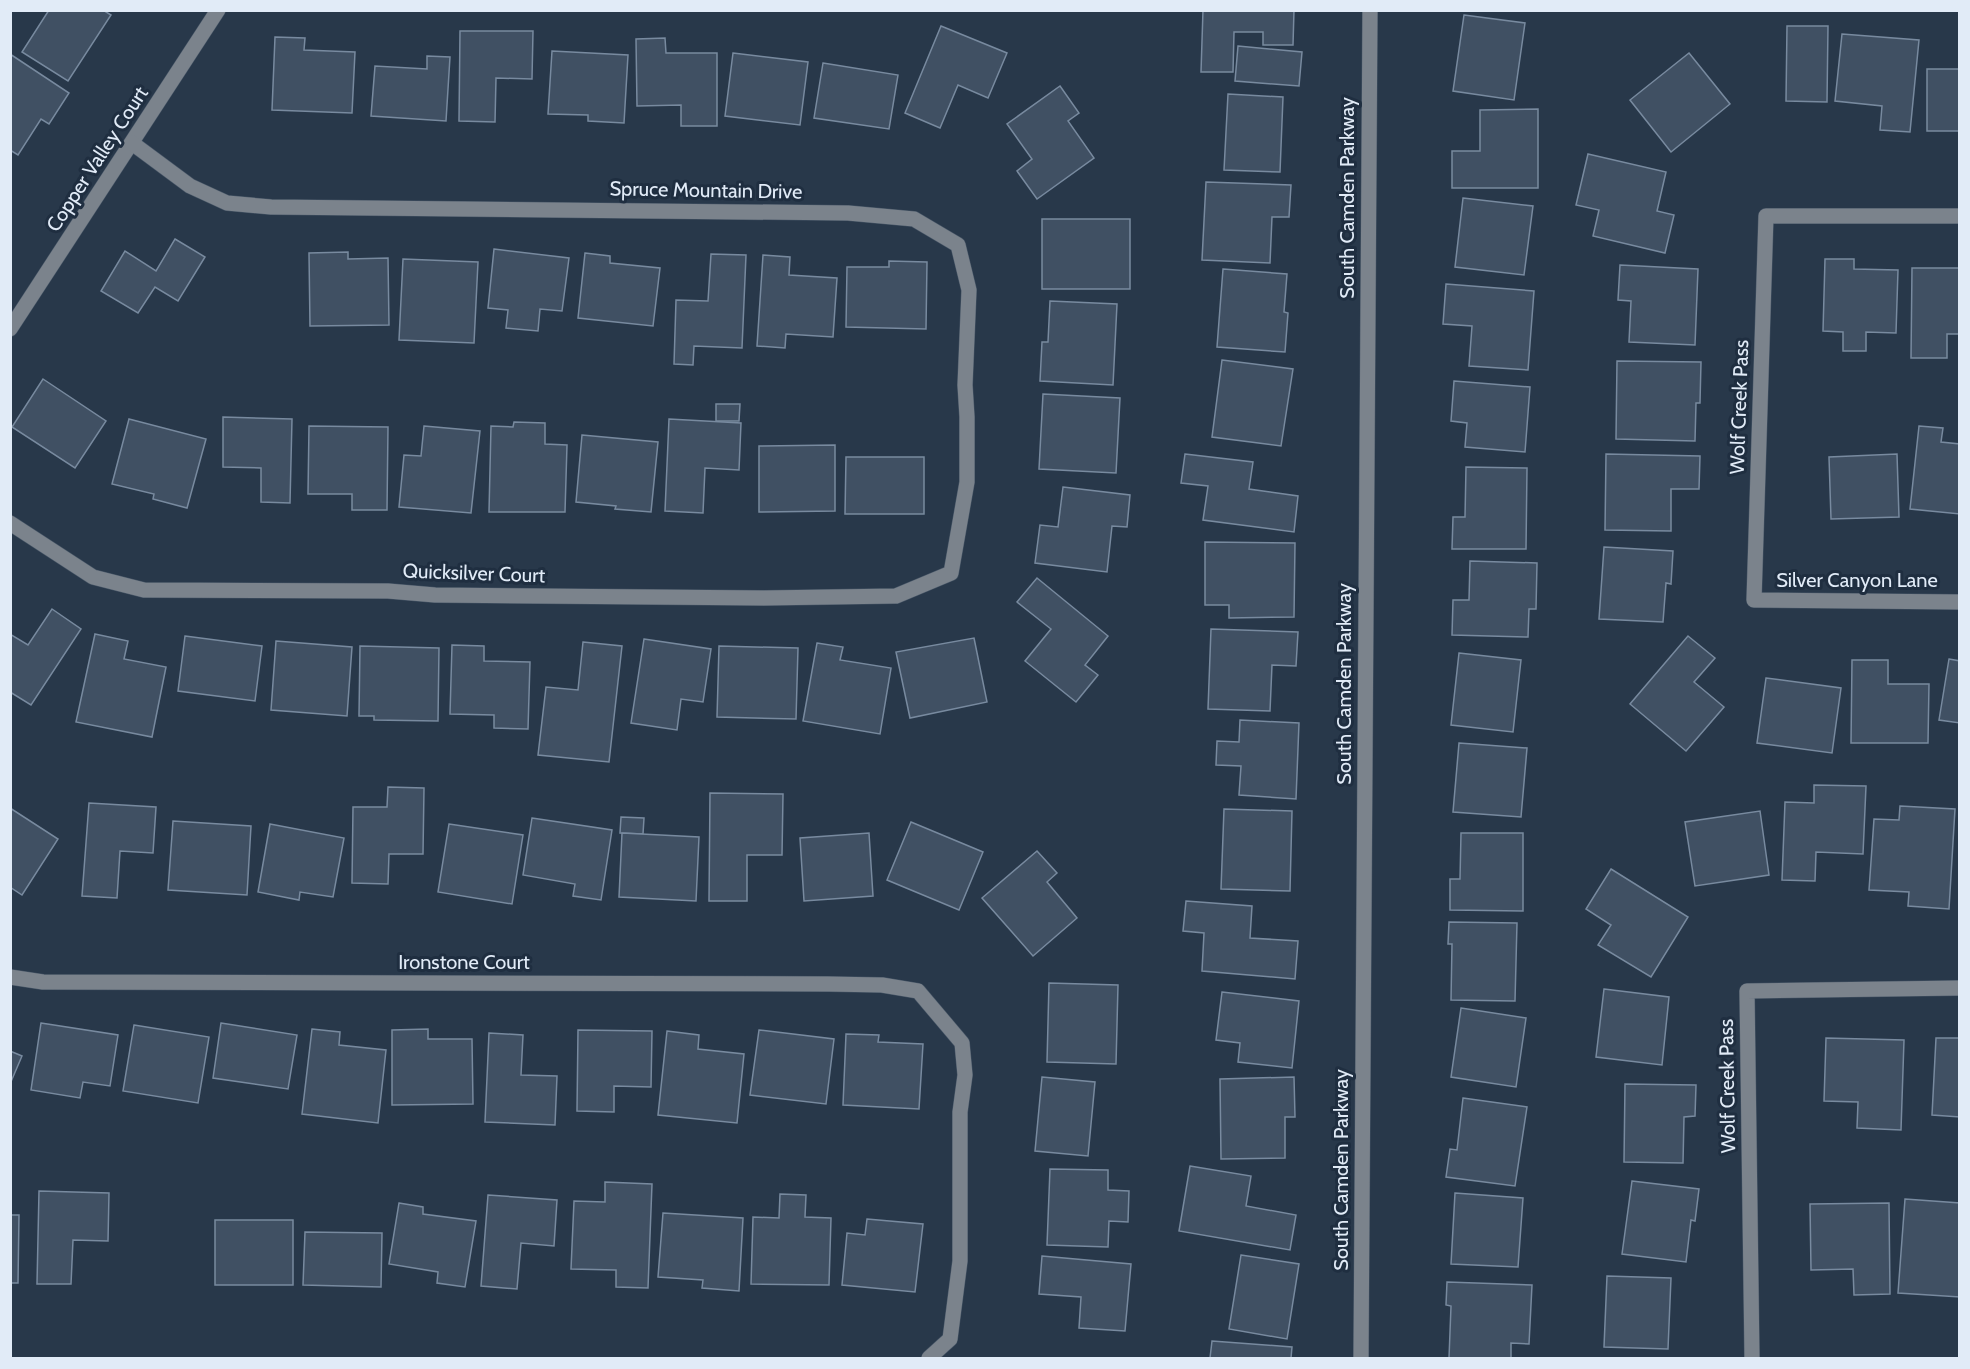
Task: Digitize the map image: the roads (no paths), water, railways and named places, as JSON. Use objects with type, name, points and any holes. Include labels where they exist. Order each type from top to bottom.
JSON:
[{"type":"street","name":"Copper Valley Court","points":[[10,329],[218,10]]},
{"type":"street","name":"South Camden Parkway","points":[[1361,1359],[1370,10]]},
{"type":"street","name":"Spruce Mountain Drive","points":[[132,144],[190,186],[226,203],[271,207],[848,213],[914,219],[958,245],[969,290],[965,384],[968,417],[966,482],[951,573]]},
{"type":"street","name":"Wolf Creek Pass","points":[[1754,600],[1766,216],[1959,216]]},
{"type":"street","name":"Quicksilver Court","points":[[10,523],[93,578],[144,590],[388,591],[435,595],[740,598],[896,596],[951,573]]},
{"type":"street","name":"Silver Canyon Lane","points":[[1754,600],[1959,602]]},
{"type":"street","name":"Ironstone Court","points":[[10,977],[55,982],[839,984],[882,985],[918,991],[962,1043],[965,1075],[960,1112],[960,1261],[950,1339],[929,1359]]},
{"type":"street","name":"Wolf Creek Pass","points":[[1752,1359],[1747,991],[1959,988]]}]
